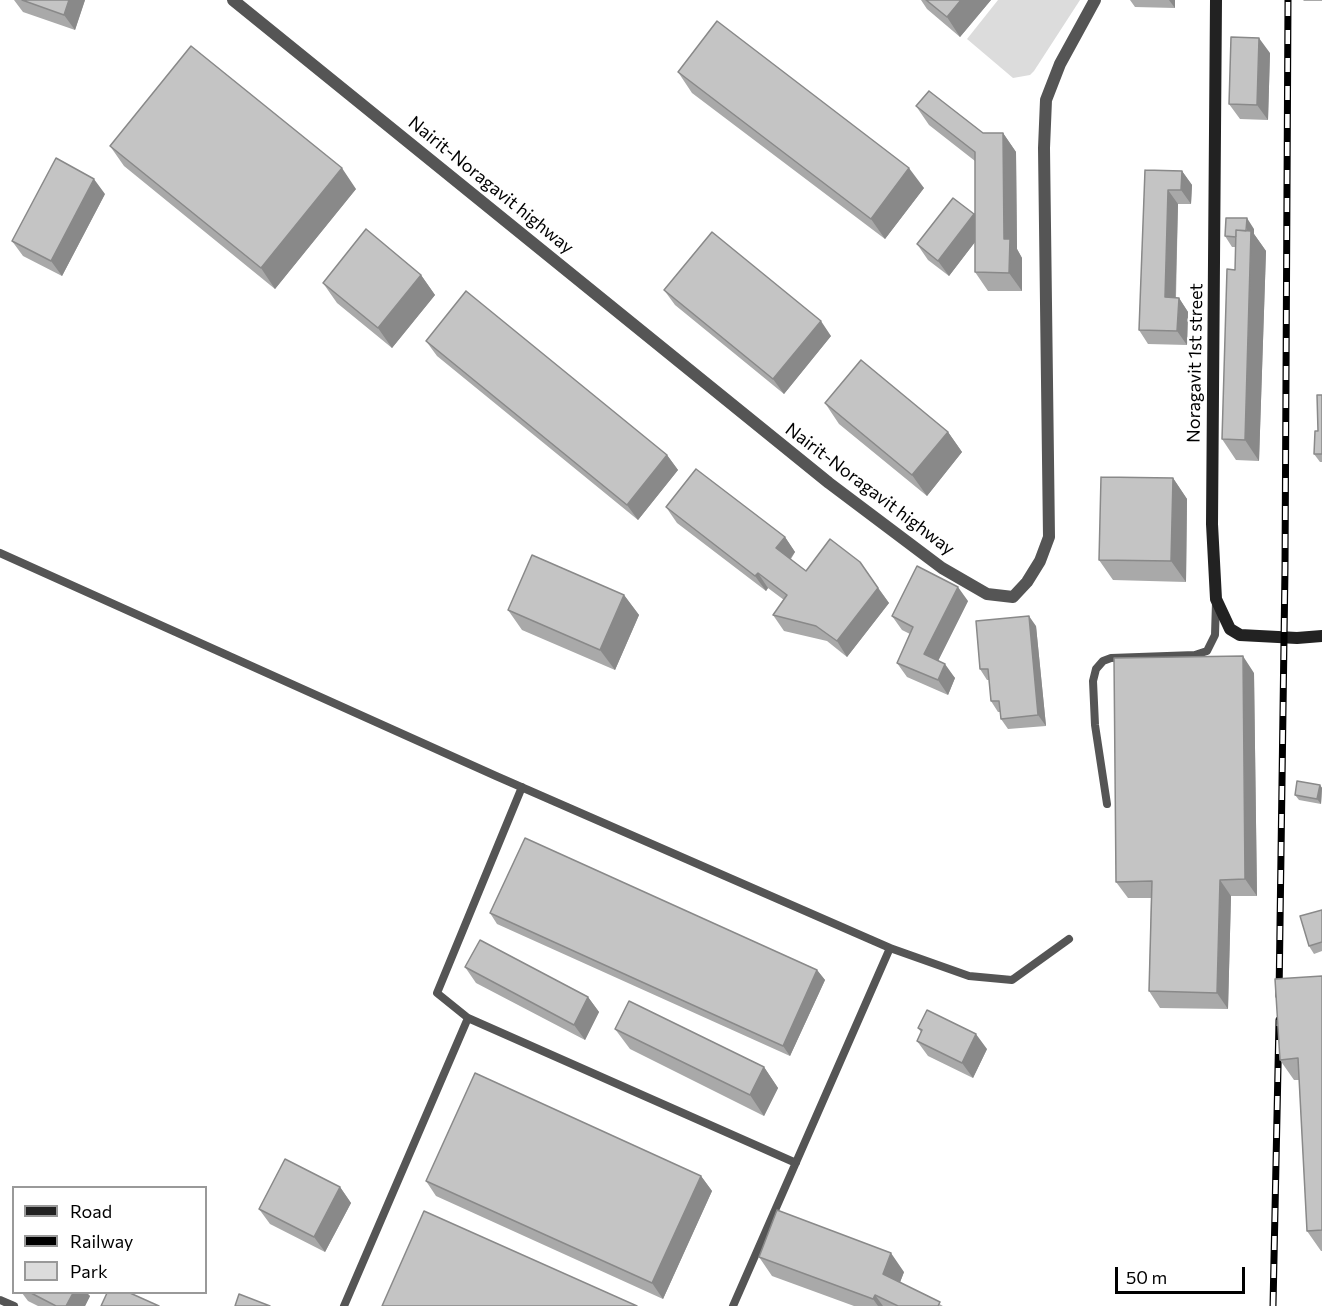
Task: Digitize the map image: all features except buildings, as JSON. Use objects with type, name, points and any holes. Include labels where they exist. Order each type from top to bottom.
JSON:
[{"type":"main road","name":"Noragavit 1st street","points":[[1216,0],[1212,524],[1216,599],[1230,629],[1240,635],[1280,638],[1321,637]]},
{"type":"street","name":"Nairit-Noragavit highway","points":[[233,0],[829,483],[942,568],[987,594],[1013,597],[1027,582],[1040,561],[1049,537],[1044,148],[1046,100],[1060,64],[1095,0]]},
{"type":"lane","points":[[0,553],[522,787],[890,948],[969,976],[1012,980],[1069,939]]},
{"type":"lane","points":[[1107,804],[1095,725],[1093,681],[1096,669],[1103,661],[1111,658],[1195,656],[1207,651],[1215,635],[1216,599]]},
{"type":"lane","points":[[522,787],[437,993],[468,1018],[796,1163]]},
{"type":"lane","points":[[733,1306],[890,948]]},
{"type":"lane","points":[[344,1306],[468,1018]]},
{"type":"lane","points":[[0,1300],[14,1306]]},
{"type":"green space","points":[[998,0],[1080,0],[1034,71],[1030,75],[1013,78],[967,39]]},
{"type":"railway","points":[[1279,996],[1285,568],[1288,0]]},
{"type":"railway","points":[[1273,1306],[1279,1020]]}]
